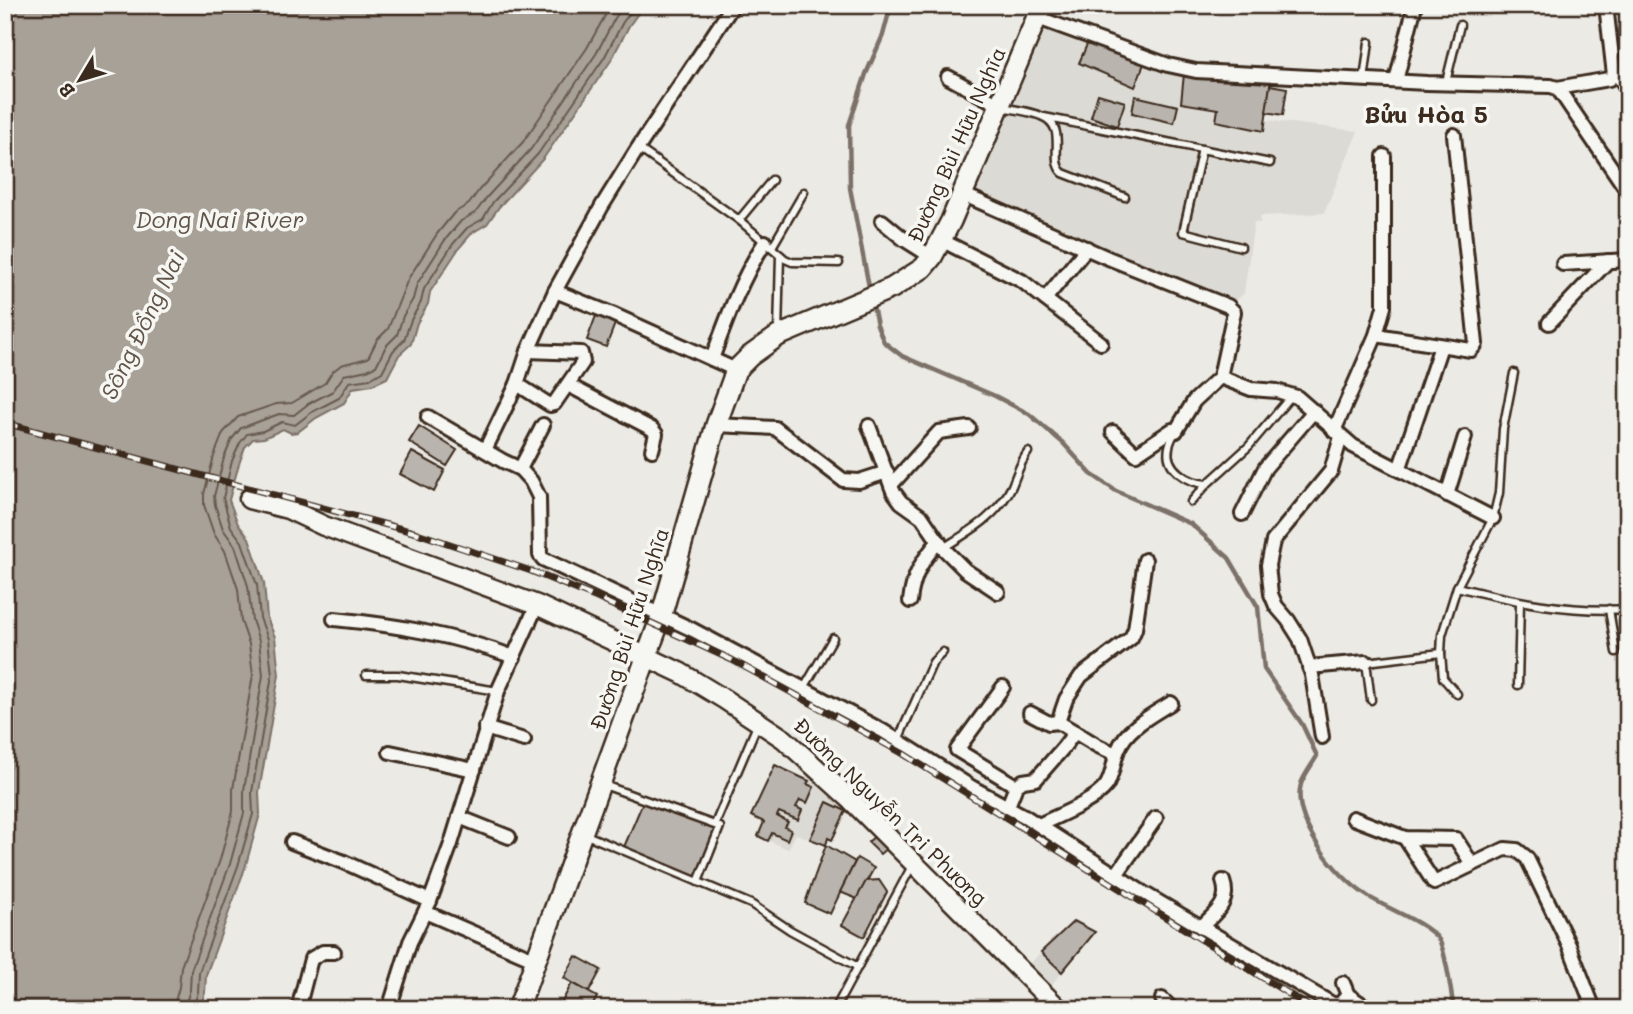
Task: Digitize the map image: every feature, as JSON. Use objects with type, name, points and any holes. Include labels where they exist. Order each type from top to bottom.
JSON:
[{"type":"main road","name":"Đường Bùi Hữu Nghĩa","points":[[518,1009],[661,617],[716,425],[736,370],[778,336],[892,288],[916,273],[937,249],[1040,12]]},
{"type":"main road","name":"Đường Nguyễn Tri Phương","points":[[248,503],[286,519],[324,526],[537,605],[681,673],[758,721],[784,739],[822,773],[915,862],[1059,1009]]},
{"type":"street","points":[[485,450],[517,384],[528,351],[555,292],[638,148],[733,5]]},
{"type":"street","points":[[1396,81],[1415,5]]},
{"type":"street","points":[[1040,12],[1182,69],[1364,80],[1542,85],[1557,88],[1609,79],[1614,75],[1606,5]]},
{"type":"street","points":[[948,77],[1001,106]]},
{"type":"street","points":[[1557,88],[1627,189]]},
{"type":"street","points":[[1376,335],[1471,350],[1476,344],[1454,135]]},
{"type":"street","points":[[1322,737],[1309,667],[1300,639],[1276,606],[1271,594],[1268,565],[1273,541],[1331,471],[1338,434],[1382,319],[1386,285],[1384,156]]},
{"type":"street","points":[[962,194],[1234,312],[1220,377],[1194,401],[1176,431],[1172,430],[1136,454],[1113,432]]},
{"type":"street","points":[[882,221],[905,240],[1022,281],[1101,343]]},
{"type":"street","points":[[712,359],[731,305],[752,262],[769,245]]},
{"type":"street","points":[[1045,299],[1087,248]]},
{"type":"street","points":[[1563,264],[1628,260]]},
{"type":"street","points":[[1549,323],[1608,261]]},
{"type":"street","points":[[555,292],[612,314],[736,370]]},
{"type":"street","points":[[1399,470],[1441,346]]},
{"type":"street","points":[[517,384],[550,405],[556,402],[583,362],[581,354],[528,351]]},
{"type":"street","points":[[1220,377],[1251,389],[1292,396],[1314,411],[1338,434],[1399,470],[1493,518]]},
{"type":"street","points":[[568,385],[652,429],[656,434],[652,450]]},
{"type":"street","points":[[1242,514],[1265,468],[1314,411]]},
{"type":"street","points":[[428,417],[520,469],[531,481],[539,497],[540,555],[543,559],[693,631],[898,740],[973,788],[1039,825],[1116,876],[1334,1005],[1341,1003],[1345,989],[1369,1009]]},
{"type":"street","points":[[520,469],[543,425]]},
{"type":"street","points":[[716,425],[775,428],[843,480],[859,481],[889,478],[939,432],[970,428]]},
{"type":"street","points":[[869,426],[901,502],[922,517],[941,544],[965,570],[998,592]]},
{"type":"street","points":[[1447,495],[1465,438]]},
{"type":"street","points":[[910,601],[912,585],[922,560],[941,544]]},
{"type":"street","points":[[1058,722],[1066,699],[1081,676],[1134,634],[1145,561]]},
{"type":"street","points":[[389,1009],[410,942],[427,906],[459,817],[498,691],[537,605]]},
{"type":"street","points":[[334,619],[445,635],[514,657]]},
{"type":"street","points":[[1309,667],[1366,662]]},
{"type":"street","points":[[1003,687],[957,750],[1016,786]]},
{"type":"street","points":[[1039,825],[1098,794],[1107,785],[1120,744],[1138,725],[1171,703]]},
{"type":"street","points":[[1030,713],[1049,723],[1058,722],[1116,754]]},
{"type":"street","points":[[485,728],[524,740]]},
{"type":"street","points":[[1008,806],[1016,786],[1023,781],[1036,779],[1075,732]]},
{"type":"street","points":[[390,752],[474,770]]},
{"type":"street","points":[[459,817],[509,837]]},
{"type":"street","points":[[1116,876],[1156,818]]},
{"type":"street","points":[[1353,818],[1405,838],[1456,839],[1472,864]]},
{"type":"street","points":[[1405,838],[1434,883],[1505,849],[1517,850],[1527,858],[1569,945],[1594,1009]]},
{"type":"street","points":[[292,842],[344,862],[536,960]]},
{"type":"street","points":[[1201,927],[1223,905],[1226,890],[1223,881]]},
{"type":"street","points":[[298,1009],[311,958],[334,952]]},
{"type":"lane","points":[[1446,82],[1460,25]]},
{"type":"lane","points":[[1364,80],[1369,42]]},
{"type":"lane","points":[[1614,75],[1628,96]]},
{"type":"lane","points":[[1001,106],[1270,163]]},
{"type":"lane","points":[[1044,117],[1056,131],[1058,169],[1125,197]]},
{"type":"lane","points":[[638,148],[739,219],[780,255],[792,261],[839,263]]},
{"type":"lane","points":[[1202,149],[1183,232],[1241,247]]},
{"type":"lane","points":[[739,219],[772,180]]},
{"type":"lane","points":[[769,245],[804,192]]},
{"type":"lane","points":[[778,336],[780,255]]},
{"type":"lane","points":[[1457,694],[1443,678],[1442,635],[1457,587],[1493,518],[1499,493],[1503,429],[1514,373]]},
{"type":"lane","points":[[1191,502],[1249,446],[1292,396]]},
{"type":"lane","points":[[1176,431],[1168,450],[1171,464],[1191,481],[1207,484]]},
{"type":"lane","points":[[941,544],[987,520],[1012,485],[1017,467],[1028,452]]},
{"type":"lane","points":[[1457,587],[1520,603],[1628,609]]},
{"type":"lane","points":[[1518,685],[1520,603]]},
{"type":"lane","points":[[1609,609],[1616,652]]},
{"type":"lane","points":[[804,688],[833,638]]},
{"type":"lane","points":[[898,740],[933,662],[943,652]]},
{"type":"lane","points":[[1371,700],[1366,662],[1441,653]]},
{"type":"lane","points":[[366,675],[433,679],[498,691]]},
{"type":"lane","points":[[715,824],[758,721]]},
{"type":"lane","points":[[601,784],[715,824],[721,829],[698,882]]},
{"type":"lane","points":[[582,833],[751,904],[790,930],[858,967]]},
{"type":"lane","points":[[835,1009],[915,862]]},
{"type":"shaded area","points":[[1043,25],[1103,47],[1271,80],[1266,120],[1358,131],[1324,213],[1260,216],[1260,223],[1254,222],[1244,293],[1233,304],[971,193]]},
{"type":"shaded area","points":[[775,765],[804,779],[810,773],[848,808],[832,840],[828,838],[826,845],[796,834],[788,849],[758,836],[764,822],[751,816]]},
{"type":"shaded area","points":[[1074,921],[1095,932],[1049,988],[1027,966]]},
{"type":"water","name":"Dong Nai River","points":[[5,5],[644,5],[629,26],[610,62],[543,159],[487,224],[472,233],[459,248],[430,292],[428,304],[417,323],[411,344],[399,355],[387,378],[372,385],[353,388],[344,403],[316,418],[298,432],[291,433],[283,429],[264,438],[253,439],[245,447],[229,500],[238,524],[249,538],[264,583],[267,618],[275,637],[279,675],[259,792],[260,814],[245,868],[206,975],[205,993],[199,1009],[5,1009]]},
{"type":"building","points":[[1088,42],[1145,61],[1135,87],[1079,63]]},
{"type":"building","points":[[1184,74],[1271,80],[1264,131],[1216,121],[1218,109],[1181,103]]},
{"type":"building","points":[[1270,85],[1287,88],[1283,115],[1266,112]]},
{"type":"building","points":[[1098,94],[1125,102],[1117,126],[1091,117]]},
{"type":"building","points":[[1135,96],[1178,106],[1174,123],[1132,113]]},
{"type":"building","points":[[597,313],[616,321],[606,347],[587,340]]},
{"type":"building","points":[[419,426],[457,450],[447,466],[409,442]]},
{"type":"building","points":[[412,452],[445,470],[434,492],[400,474]]},
{"type":"building","points":[[775,765],[809,781],[807,784],[814,787],[807,803],[800,800],[796,807],[802,810],[798,820],[779,812],[777,816],[788,822],[785,827],[791,830],[787,840],[772,833],[768,841],[758,836],[764,822],[751,816]]},
{"type":"building","points":[[643,802],[718,829],[697,878],[624,847]]},
{"type":"building","points":[[827,802],[846,811],[832,840],[828,838],[826,845],[810,839]]},
{"type":"building","points":[[876,835],[888,847],[880,854],[868,842]]},
{"type":"building","points":[[826,845],[855,862],[830,914],[805,903]]},
{"type":"building","points":[[857,858],[874,868],[857,899],[840,892]]},
{"type":"building","points":[[879,880],[887,892],[864,937],[842,925],[866,881]]},
{"type":"building","points":[[1074,921],[1095,932],[1062,972],[1041,952]]},
{"type":"building","points":[[576,956],[601,970],[589,992],[564,978]]},
{"type":"building","points":[[572,983],[597,997],[591,1009],[558,1009]]},
{"type":"waterway","points":[[870,292],[850,188],[849,125],[866,74],[883,35],[891,5]]},
{"type":"waterway","points":[[872,301],[884,342],[902,356],[995,396],[1029,414],[1063,443],[1091,474],[1116,491],[1191,524],[1229,558],[1258,607],[1264,669],[1302,724],[1317,756],[1301,784],[1300,799],[1310,831],[1330,862],[1354,887],[1425,927],[1439,940],[1446,961],[1453,1009]]},
{"type":"railway","points":[[5,423],[417,533],[531,571],[597,598],[732,660],[902,753],[1313,1009]]},
{"type":"district","name":"Bửu Hòa 5","points":[[1426,115]]},
{"type":"water label","name":"Sông Đồng Nai","points":[[143,325]]}]
